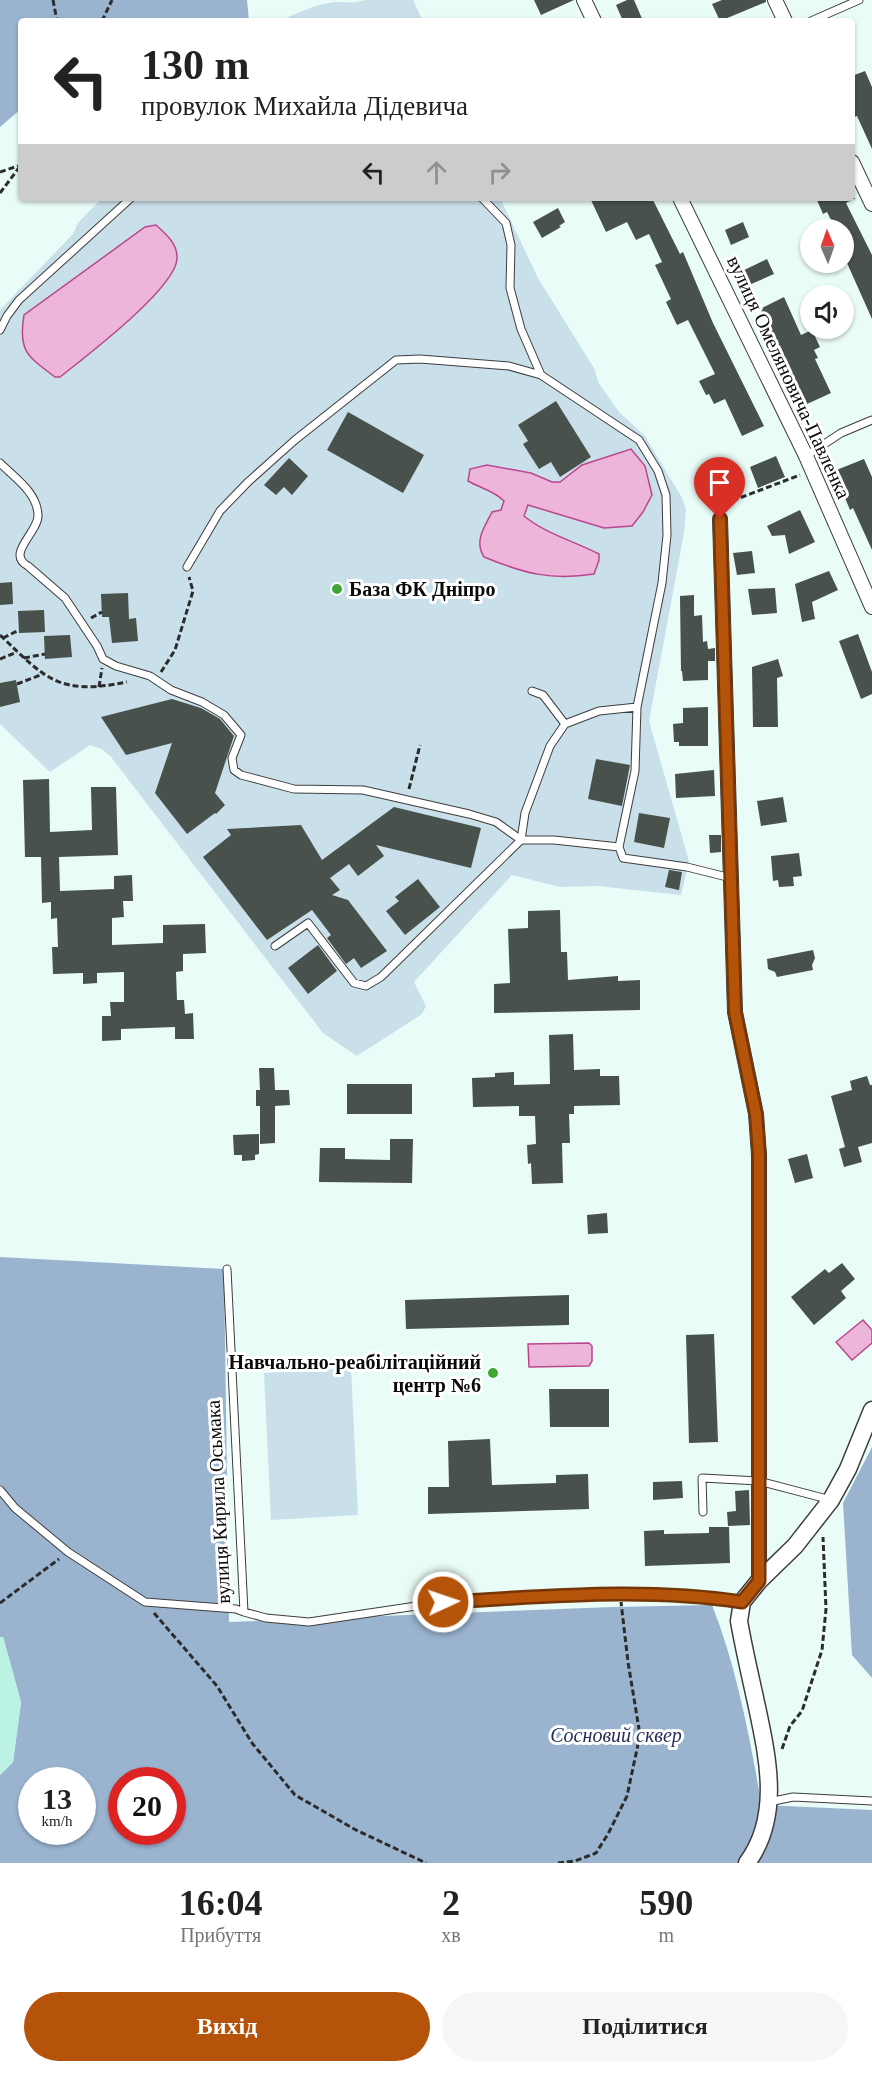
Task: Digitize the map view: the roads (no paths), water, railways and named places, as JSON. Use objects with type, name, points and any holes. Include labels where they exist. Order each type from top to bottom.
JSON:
[{"type":"street","points":[[584,0],[593,18]]},
{"type":"street","points":[[775,0],[784,18]]},
{"type":"street","points":[[855,168],[872,204]]},
{"type":"street","name":"вулиця Омеляновича-Павленка","points":[[681,201],[806,456],[872,607]]},
{"type":"street","points":[[720,519],[735,1012],[756,1114],[759,1155],[759,1581]]},
{"type":"street","points":[[747,1863],[765,1829],[769,1802],[765,1747],[739,1621],[742,1602],[759,1581],[795,1546],[826,1506],[848,1469],[872,1410]]},
{"type":"lane","points":[[818,18],[859,0]]},
{"type":"lane","points":[[0,330],[19,300],[128,201]]},
{"type":"lane","points":[[485,201],[506,223],[511,245],[510,288],[521,328],[541,375]]},
{"type":"lane","points":[[187,567],[220,511],[248,482],[295,440],[396,360],[420,359],[508,366],[541,375],[639,440],[658,471],[666,495],[667,535],[662,583],[637,707],[635,771],[619,847],[623,858],[687,867],[732,879]]},
{"type":"lane","points":[[806,456],[841,434],[872,420]]},
{"type":"lane","points":[[0,463],[33,495],[38,516],[34,529],[20,551],[21,562],[65,598],[98,646],[103,659],[116,666],[150,676],[171,690],[202,702],[224,715],[241,735],[232,758],[234,770],[241,775],[294,789],[363,790],[406,800],[496,822],[520,840],[554,840],[619,847]]},
{"type":"lane","points":[[532,691],[543,695],[565,724]]},
{"type":"lane","points":[[275,946],[308,923],[354,982],[366,986],[381,977],[520,840],[525,813],[550,746],[565,724],[598,711],[637,707]]},
{"type":"lane","name":"вулиця Кирила Осьмака","points":[[227,1269],[244,1612],[266,1618],[309,1622],[443,1602],[620,1593],[707,1596],[742,1602]]},
{"type":"lane","points":[[703,1512],[702,1478],[759,1481],[826,1506]]},
{"type":"lane","points":[[0,1490],[15,1508],[68,1552],[145,1602],[236,1609],[244,1612]]},
{"type":"lane","points":[[769,1802],[793,1797],[872,1801]]},
{"type":"place","name":"База ФК Дніпро","points":[[337,589]]},
{"type":"place","name":"Навчально-реабілітаційний центр №6","points":[[493,1373]]},
{"type":"park label","name":"Сосновий сквер","points":[[616,1735]]}]
